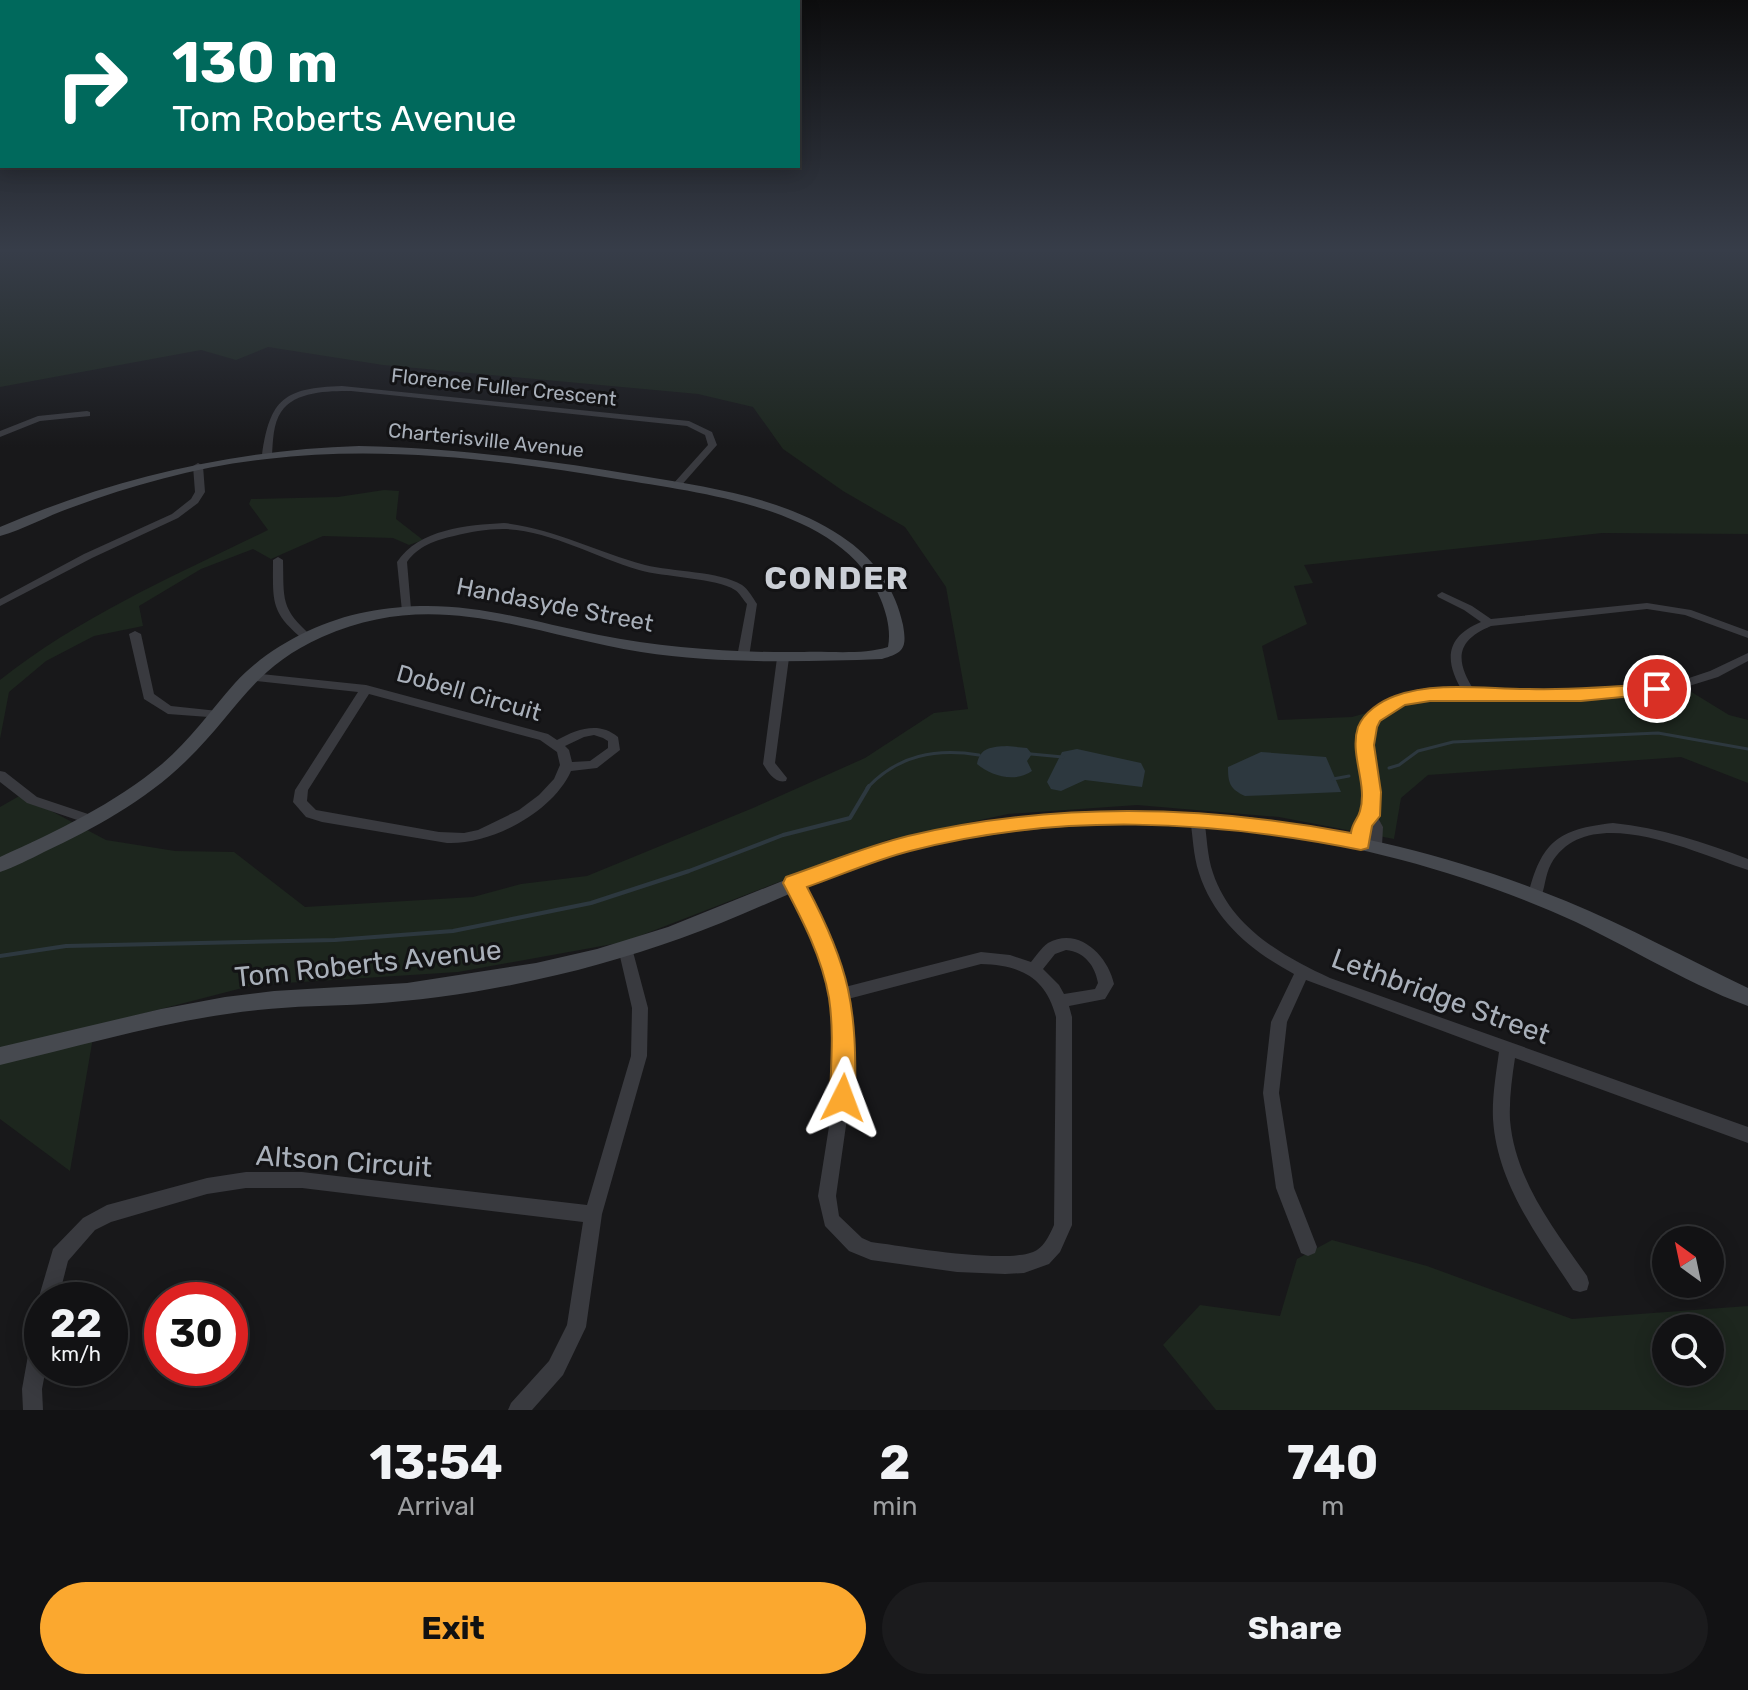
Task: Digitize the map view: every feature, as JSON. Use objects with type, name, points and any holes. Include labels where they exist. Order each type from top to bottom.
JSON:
[{"type":"street","name":"Florence Fuller Crescent","points":[[267,455],[275,416],[281,407],[309,393],[351,389],[689,424],[709,434],[713,445],[676,486]]},
{"type":"street","points":[[0,434],[38,419],[87,414]]},
{"type":"street","name":"Charterisville Avenue","points":[[1,530],[121,486],[198,466],[267,455],[336,449],[440,454],[531,463],[676,486],[781,511],[840,541],[877,577],[894,617],[895,650]]},
{"type":"street","points":[[0,603],[186,509],[200,492],[198,466]]},
{"type":"street","points":[[406,609],[402,562],[418,544],[477,528],[527,528],[563,537],[639,567],[740,588],[752,604],[743,657]]},
{"type":"street","points":[[278,560],[279,609],[288,623],[308,638]]},
{"type":"street","points":[[1442,595],[1489,623]]},
{"type":"street","points":[[1471,695],[1461,680],[1455,652],[1459,641],[1468,632],[1489,623],[1647,606],[1687,612],[1748,635]]},
{"type":"street","name":"Handasyde Street","points":[[0,865],[92,820],[168,768],[251,677],[278,655],[308,638],[356,619],[406,609],[469,609],[618,644],[743,657],[882,654],[895,650]]},
{"type":"street","points":[[135,634],[148,696],[168,710],[218,715]]},
{"type":"street","points":[[1368,844],[1376,827],[1370,816],[1371,792],[1365,745],[1373,717],[1383,709],[1410,697],[1594,695],[1657,689],[1729,669],[1748,656]]},
{"type":"street","points":[[781,778],[769,764],[783,658]]},
{"type":"street","name":"Dobell Circuit","points":[[251,677],[366,689],[544,737],[559,744],[568,757],[568,767],[555,788],[506,823],[473,837],[445,837],[311,814],[300,802],[302,790],[366,689]]},
{"type":"street","name":"Dobell Circuit","points":[[559,744],[588,731],[603,732],[614,740],[614,750],[600,762],[568,767]]},
{"type":"street","points":[[0,775],[32,800],[92,820]]},
{"type":"street","name":"Tom Roberts Avenue","points":[[9,1054],[210,1008],[263,1001],[385,994],[491,980],[625,948],[712,918],[794,883],[879,852],[966,831],[1078,817],[1197,818],[1285,828],[1368,844],[1454,868],[1535,896],[1657,950],[1747,997]]},
{"type":"street","name":"Lethbridge Street","points":[[1197,818],[1205,872],[1218,901],[1233,921],[1263,949],[1302,972],[1748,1135]]},
{"type":"street","points":[[1535,896],[1545,860],[1555,847],[1569,838],[1588,832],[1631,829],[1656,833],[1748,865]]},
{"type":"street","points":[[794,883],[821,935],[840,995],[845,1076],[827,1196],[831,1220],[856,1245],[871,1251],[1015,1266],[1043,1257],[1056,1243],[1063,1225],[1064,1017],[1062,1001],[1047,979],[1034,969],[1008,959],[981,958],[840,995]]},
{"type":"street","points":[[1034,969],[1050,950],[1058,946],[1077,947],[1096,958],[1105,971],[1106,984],[1100,994],[1062,1001]]},
{"type":"street","points":[[518,1410],[556,1368],[576,1327],[593,1214],[639,1056],[640,1008],[625,948]]},
{"type":"street","points":[[1302,972],[1279,1022],[1271,1093],[1285,1188],[1308,1247]]},
{"type":"street","points":[[1508,1048],[1502,1123],[1509,1156],[1532,1212],[1580,1283]]},
{"type":"street","name":"Altson Circuit","points":[[53,1282],[60,1256],[89,1224],[107,1214],[207,1186],[246,1180],[302,1180],[593,1214]]},
{"type":"street","points":[[33,1386],[33,1410]]},
{"type":"shaded area","points":[[0,316],[1748,316],[1748,534],[1602,533],[1304,565],[1313,583],[1294,586],[1307,624],[1262,646],[1278,720],[1352,717],[1416,699],[1606,699],[1685,688],[1729,715],[1748,720],[1748,783],[1681,757],[1428,775],[1401,798],[1394,839],[1279,817],[1137,805],[1008,814],[887,840],[624,942],[458,972],[254,985],[95,1026],[70,1171],[0,1119],[0,807],[21,795],[106,840],[175,851],[234,852],[305,907],[473,897],[521,884],[587,876],[865,758],[934,713],[968,709],[946,587],[905,527],[843,491],[783,449],[753,407],[698,394],[383,365],[268,347],[236,360],[201,350],[0,387]]},
{"type":"shaded area","points":[[384,490],[399,491],[396,519],[423,540],[409,545],[393,538],[323,536],[271,559],[253,549],[201,569],[139,606],[143,626],[94,636],[46,661],[9,692],[0,739],[0,680],[96,616],[268,530],[249,504],[251,499],[338,497]]},
{"type":"shaded area","points":[[1007,746],[1027,748],[1032,754],[1027,761],[1032,771],[1018,777],[1003,776],[977,764],[984,751]]},
{"type":"shaded area","points":[[1077,749],[1141,763],[1145,771],[1142,787],[1085,780],[1061,791],[1051,789],[1047,782],[1062,752]]},
{"type":"shaded area","points":[[1261,752],[1326,757],[1341,792],[1245,796],[1231,785],[1228,767]]},
{"type":"shaded area","points":[[1332,1240],[1427,1266],[1572,1319],[1748,1306],[1748,1410],[1216,1410],[1163,1345],[1200,1305],[1280,1316],[1297,1259]]},
{"type":"waterway","points":[[1389,768],[1399,765],[1418,751],[1453,742],[1658,733],[1748,749]]},
{"type":"waterway","points":[[869,786],[892,768],[918,756],[948,753],[979,755]]},
{"type":"waterway","points":[[1031,754],[1063,757]]},
{"type":"waterway","points":[[1333,779],[1349,776]]},
{"type":"waterway","points":[[0,956],[66,946],[335,940],[453,931],[591,903],[689,871],[783,835],[850,818],[869,786]]},
{"type":"district","name":"CONDER","points":[[837,578]]},
{"type":"route","points":[[843,1098],[845,1035],[840,995],[821,935],[794,883],[908,844],[1021,822],[1078,817],[1197,818],[1256,824],[1361,842],[1362,824],[1370,816],[1371,792],[1365,745],[1368,727],[1373,717],[1383,709],[1410,697],[1430,695],[1581,695],[1657,689]]}]
